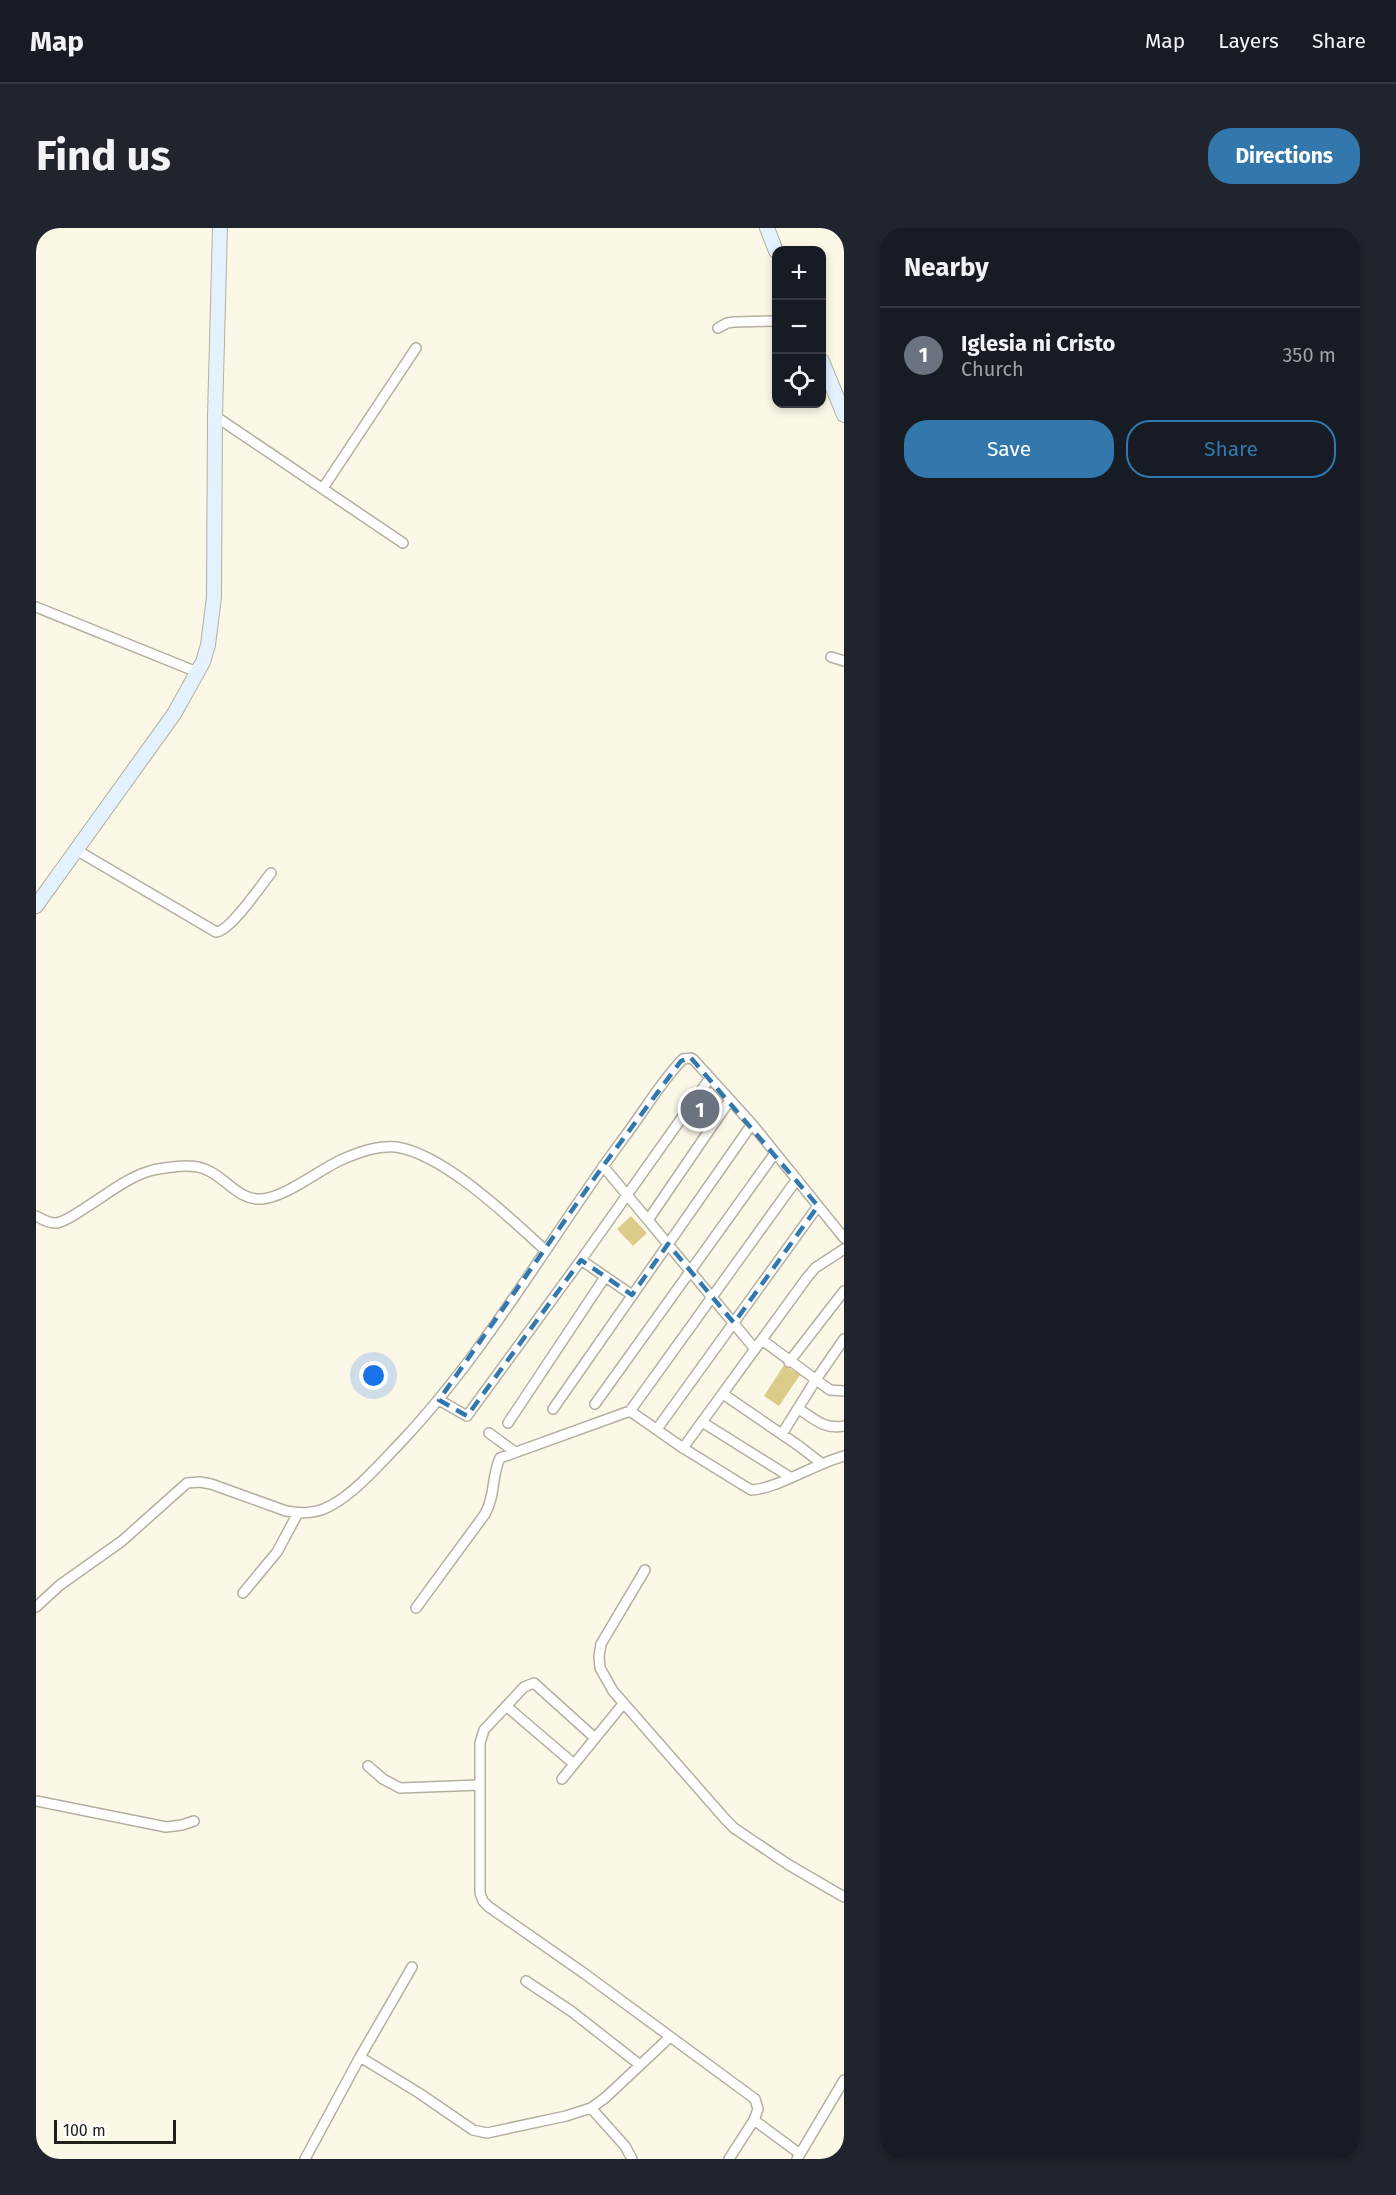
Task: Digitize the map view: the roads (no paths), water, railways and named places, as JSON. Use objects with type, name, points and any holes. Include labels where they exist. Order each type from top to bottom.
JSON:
[{"type":"street","points":[[36,906],[78,851],[174,714],[197,672],[208,645],[214,597],[215,416],[220,228]]},
{"type":"street","points":[[767,228],[775,246]]},
{"type":"street","points":[[718,328],[734,322],[772,321]]},
{"type":"street","points":[[323,488],[416,348]]},
{"type":"street","points":[[826,371],[844,416]]},
{"type":"street","points":[[215,416],[403,543]]},
{"type":"street","points":[[36,607],[197,672]]},
{"type":"street","points":[[831,657],[844,661]]},
{"type":"street","points":[[78,851],[216,932],[223,931],[231,923],[271,873]]},
{"type":"street","points":[[36,1607],[60,1585],[122,1540],[187,1484],[200,1482],[211,1484],[286,1511],[298,1513],[324,1509],[347,1494],[388,1455],[439,1400],[603,1166],[683,1059],[694,1060],[752,1124],[844,1238]]},
{"type":"street","points":[[439,1400],[467,1416],[710,1078]]},
{"type":"street","points":[[648,1220],[730,1100]]},
{"type":"street","points":[[553,1409],[752,1124]]},
{"type":"street","points":[[36,1216],[58,1223],[134,1178],[164,1168],[200,1167],[209,1170],[238,1193],[251,1199],[263,1199],[280,1194],[352,1155],[381,1146],[397,1147],[415,1152],[438,1164],[466,1183],[545,1250]]},
{"type":"street","points":[[595,1404],[775,1153]]},
{"type":"street","points":[[603,1166],[755,1349]]},
{"type":"street","points":[[416,1608],[485,1514],[490,1504],[500,1458],[630,1411],[797,1179]]},
{"type":"street","points":[[657,1429],[818,1206]]},
{"type":"street","points":[[683,1448],[815,1268],[844,1249]]},
{"type":"street","points":[[581,1260],[632,1295]]},
{"type":"street","points":[[508,1423],[605,1277]]},
{"type":"street","points":[[789,1362],[844,1291]]},
{"type":"street","points":[[762,1340],[815,1381],[830,1390],[844,1391]]},
{"type":"street","points":[[782,1434],[843,1342]]},
{"type":"street","points":[[723,1394],[821,1463]]},
{"type":"street","points":[[799,1409],[820,1424],[832,1427],[844,1426]]},
{"type":"street","points":[[630,1411],[683,1448],[751,1490],[764,1488],[821,1463],[844,1456]]},
{"type":"street","points":[[702,1422],[790,1477]]},
{"type":"street","points":[[489,1433],[515,1452]]},
{"type":"street","points":[[243,1593],[277,1552],[298,1513]]},
{"type":"street","points":[[645,1570],[601,1644],[600,1668],[609,1685],[623,1704],[734,1828],[789,1865],[844,1897]]},
{"type":"street","points":[[595,1738],[534,1683],[528,1684],[482,1734],[480,1743],[479,1885],[483,1900],[489,1907],[755,2099],[758,2109],[754,2120],[729,2159]]},
{"type":"street","points":[[562,1779],[623,1704]]},
{"type":"street","points":[[506,1706],[574,1764]]},
{"type":"street","points":[[368,1766],[383,1779],[400,1788],[480,1785]]},
{"type":"street","points":[[36,1801],[166,1827],[182,1826],[194,1821]]},
{"type":"street","points":[[305,2159],[412,1967]]},
{"type":"street","points":[[526,1981],[581,2018],[640,2065]]},
{"type":"street","points":[[360,2057],[419,2093],[466,2126],[479,2132],[495,2132],[591,2108],[605,2098],[670,2037]]},
{"type":"street","points":[[754,2120],[799,2156],[841,2093],[844,2080]]},
{"type":"street","points":[[591,2108],[626,2146],[632,2159]]},
{"type":"place","name":"Iglesia ni Cristo","points":[[700,1109]]}]
